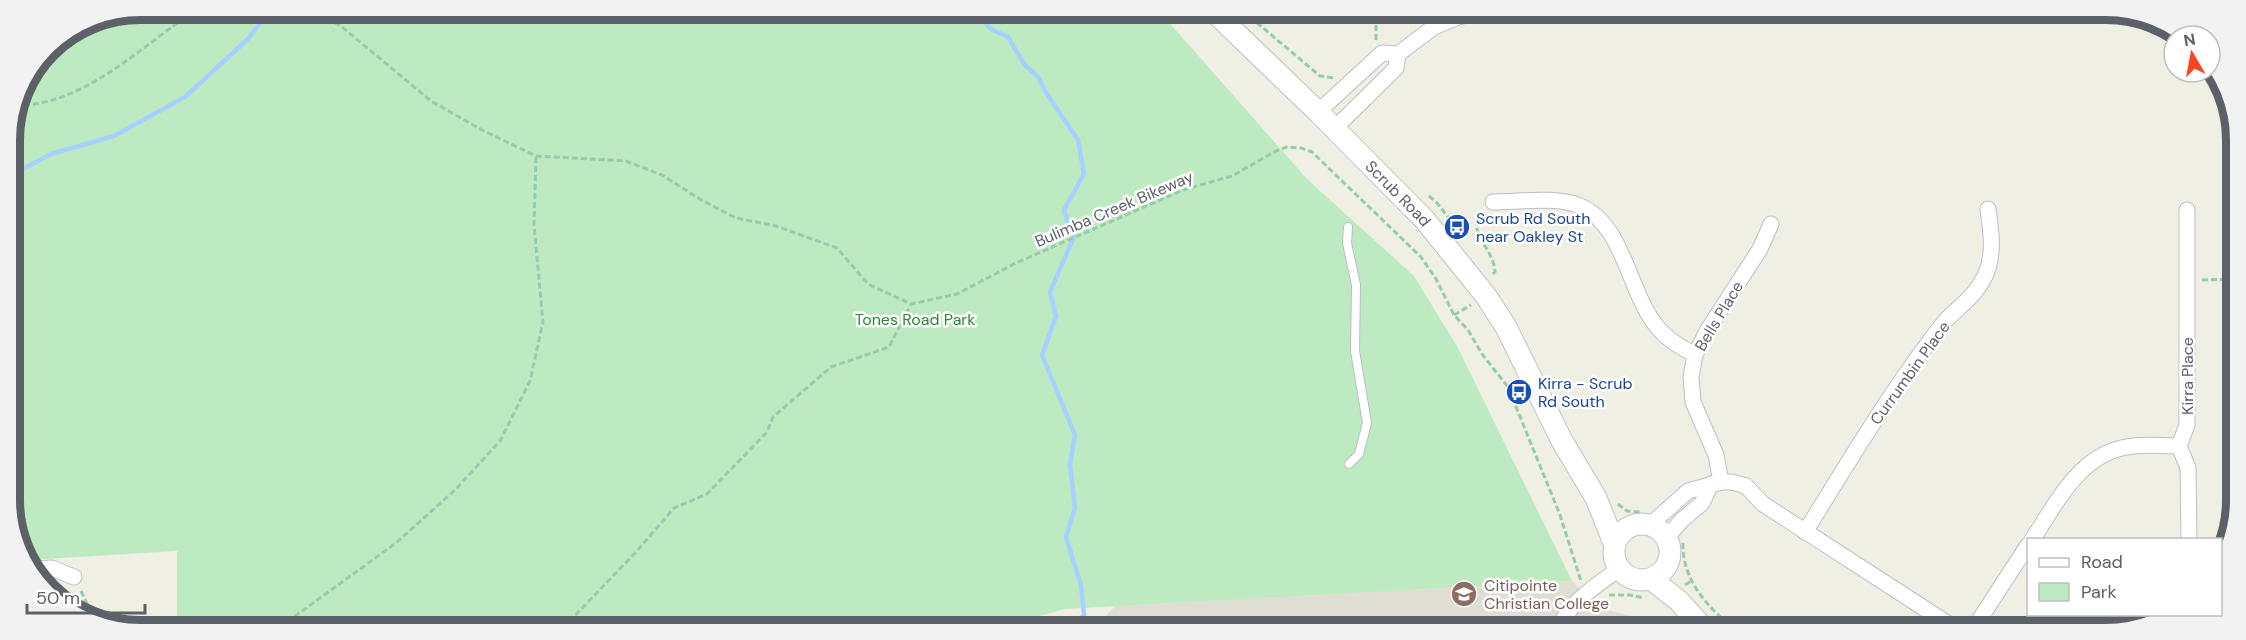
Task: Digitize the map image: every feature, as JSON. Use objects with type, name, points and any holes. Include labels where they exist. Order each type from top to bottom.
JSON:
[{"type":"street","name":"Scrub Road","points":[[1222,20],[1424,219],[1486,296],[1506,327],[1562,441],[1596,498],[1614,543]]},
{"type":"street","points":[[1318,112],[1382,53],[1398,54],[1434,27],[1451,20]]},
{"type":"street","points":[[1334,129],[1396,68],[1398,54]]},
{"type":"street","points":[[1493,202],[1558,201],[1579,205],[1597,216],[1611,233],[1644,305],[1657,326],[1672,341],[1695,355]]},
{"type":"street","name":"Currumbin Place","points":[[1805,532],[1880,413],[1929,343],[1946,321],[1967,302],[1985,277],[1991,258],[1992,238],[1988,209]]},
{"type":"street","name":"Kirra Place","points":[[2179,446],[2187,425],[2187,210]]},
{"type":"street","name":"Bells Place","points":[[1716,483],[1716,455],[1693,402],[1691,377],[1695,355],[1707,331],[1760,249],[1771,224]]},
{"type":"street","points":[[2033,538],[2068,485],[2087,464],[2106,452],[2132,446],[2179,446],[2188,468],[2189,538]]},
{"type":"street","points":[[1682,591],[1651,579],[1636,580],[1626,576],[1614,560],[1614,543],[1618,536],[1649,530],[1688,491],[1716,483],[1732,482],[1746,486],[1763,504],[1941,620]]},
{"type":"street","name":"Scrub Road","points":[[1596,498],[1649,530]]},
{"type":"street","points":[[1649,530],[1670,551],[1668,564],[1661,573],[1651,579]]},
{"type":"street","points":[[1981,620],[2027,547]]},
{"type":"street","points":[[1668,564],[1699,620]]},
{"type":"street","points":[[41,569],[52,568],[74,577]]},
{"type":"street","points":[[1565,620],[1575,605],[1590,590],[1619,569]]},
{"type":"lane","points":[[1348,227],[1347,243],[1356,285],[1355,351],[1366,423],[1359,454],[1349,464]]},
{"type":"path","points":[[25,105],[48,103],[69,96],[93,83],[182,20]]},
{"type":"path","points":[[330,20],[342,27],[431,101],[482,130],[536,156],[626,161],[653,171],[736,218],[776,226],[837,249],[868,284],[911,304],[889,347],[831,367],[773,417],[767,432],[707,494],[674,508],[636,552],[571,620]]},
{"type":"path","points":[[1378,20],[1376,23],[1376,45],[1382,53]]},
{"type":"path","name":"Bulimba Creek Bikeway","points":[[911,304],[957,294],[1035,255],[1183,190],[1232,176],[1276,151],[1287,147],[1312,152],[1421,257],[1436,279],[1454,315],[1468,330],[1482,354],[1508,387],[1560,515],[1581,581],[1590,590]]},
{"type":"path","points":[[290,620],[396,543],[456,489],[500,441],[530,381],[543,322],[534,225],[536,156]]},
{"type":"path","points":[[1490,276],[1495,272],[1494,262],[1478,234],[1476,225],[1493,202]]},
{"type":"path","points":[[2188,280],[2226,279]]},
{"type":"path","points":[[74,577],[90,609]]},
{"type":"path","points":[[1590,590],[1598,599],[1611,595],[1630,594],[1651,602]]},
{"type":"shaded area","name":"Citipointe Christian College","points":[[1572,581],[1596,607],[1646,620],[1103,620],[1115,606]]},
{"type":"green space","name":"Tones Road Park","points":[[132,20],[1167,20],[1308,180],[1414,276],[1458,348],[1572,581],[1064,609],[1026,620],[177,620],[177,551],[36,560],[22,524],[20,508],[20,132],[22,116],[29,94],[44,67],[67,44],[87,32],[116,22]]},
{"type":"waterway","points":[[20,171],[51,154],[114,136],[185,97],[248,39],[263,20]]},
{"type":"waterway","points":[[982,20],[991,29],[1008,37],[1024,64],[1039,78],[1045,91],[1078,140],[1084,174],[1064,210],[1073,239],[1050,292],[1056,316],[1042,355],[1075,435],[1070,465],[1075,508],[1066,537],[1081,585],[1084,615],[1079,620]]},
{"type":"place","name":"Scrub Rd South near Oakley St","points":[[1457,227]]},
{"type":"place","name":"Kirra - Scrub Rd South","points":[[1519,392]]},
{"type":"place","name":"Citipointe Christian College","points":[[1464,594]]}]
